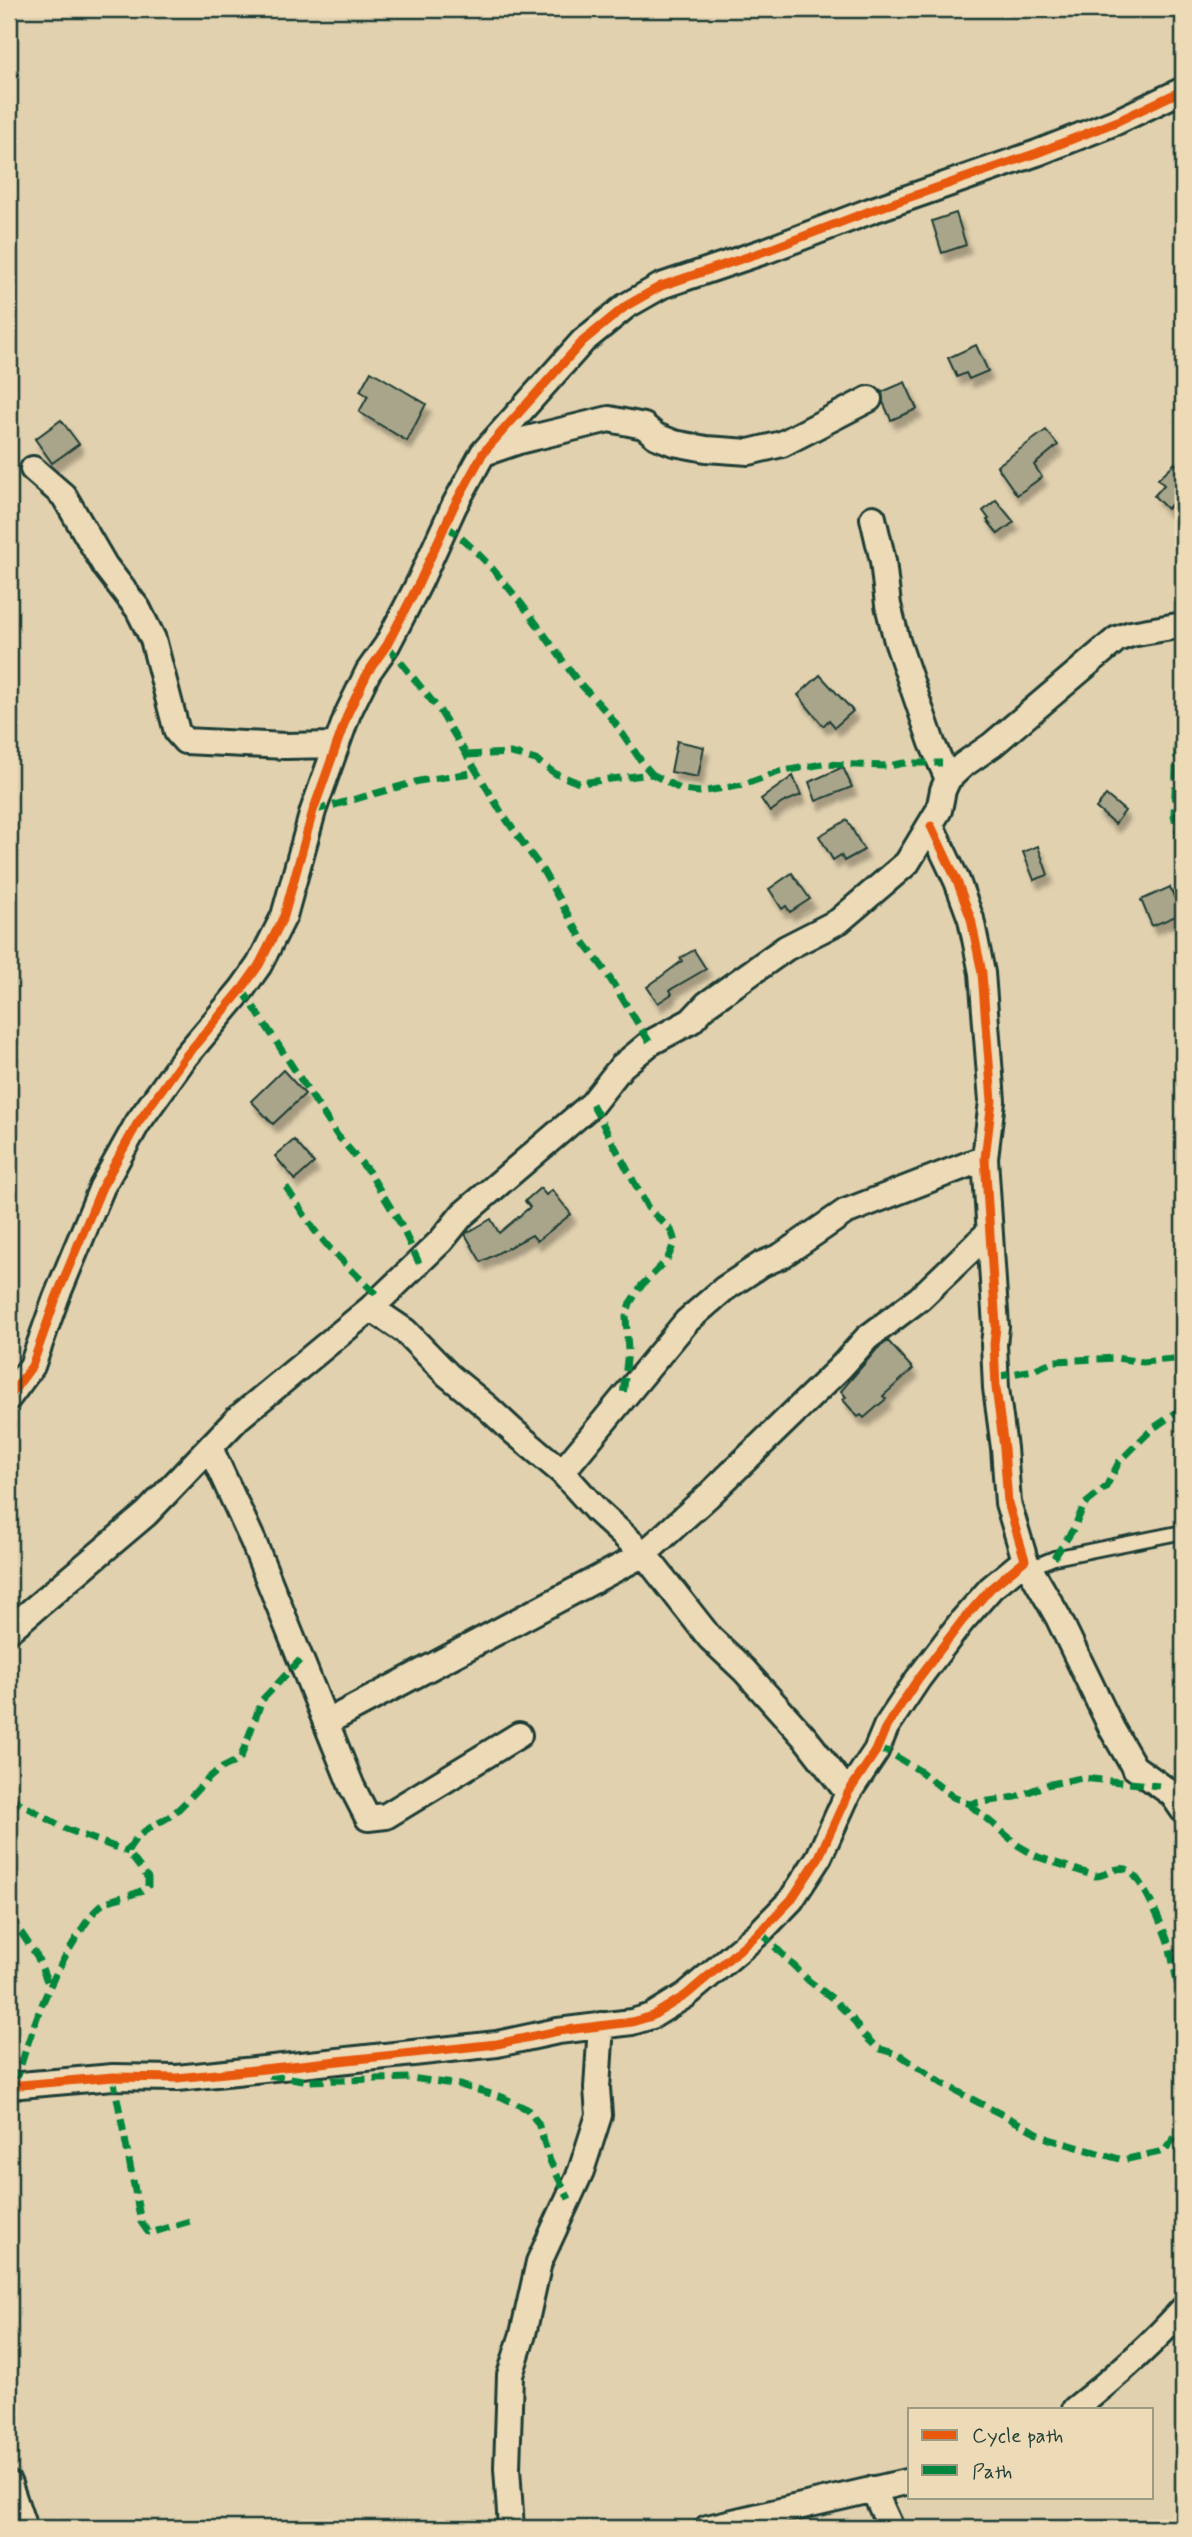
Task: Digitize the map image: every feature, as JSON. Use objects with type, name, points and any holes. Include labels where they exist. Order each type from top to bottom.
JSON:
[{"type":"street","points":[[9,1397],[32,1366],[56,1298],[102,1187],[137,1124],[185,1057],[259,965],[284,916],[313,811],[335,745],[368,672],[387,645],[454,506],[483,453],[583,341],[626,306],[661,286],[1037,153],[1118,121],[1183,90]]},
{"type":"street","points":[[483,453],[519,441],[609,419],[643,426],[656,436],[674,443],[706,449],[749,452],[782,444],[869,399]]},
{"type":"street","points":[[33,470],[64,496],[104,566],[138,609],[153,639],[177,732],[185,741],[285,746],[335,745]]},
{"type":"street","points":[[873,518],[883,561],[888,606],[897,641],[928,731],[948,779]]},
{"type":"street","points":[[9,1630],[146,1514],[238,1418],[371,1308],[441,1241],[462,1215],[592,1104],[622,1066],[650,1043],[691,1021],[707,1004],[786,948],[839,921],[907,863],[939,810],[948,779],[963,765],[992,745],[1117,639],[1183,625]]},
{"type":"street","points":[[931,826],[957,881],[971,919],[982,974],[992,1101],[985,1158],[988,1233],[996,1327],[996,1388],[1004,1448],[1007,1503],[1028,1564],[1058,1617],[1112,1729],[1134,1767],[1172,1794],[1183,1810]]},
{"type":"street","points":[[562,1472],[687,1321],[724,1289],[762,1264],[780,1256],[845,1212],[985,1158]]},
{"type":"street","points":[[327,1722],[644,1554],[739,1466],[840,1368],[867,1338],[920,1298],[988,1233]]},
{"type":"street","points":[[371,1308],[405,1332],[448,1376],[487,1406],[513,1432],[562,1472],[597,1511],[644,1554],[710,1638],[744,1670],[806,1739],[848,1793]]},
{"type":"street","points":[[211,1448],[253,1541],[362,1810],[368,1818],[386,1816],[519,1735]]},
{"type":"street","points":[[9,2086],[113,2077],[177,2078],[498,2044],[558,2031],[632,2022],[652,2016],[686,1995],[761,1932],[791,1900],[819,1857],[848,1793],[876,1751],[886,1727],[962,1621],[990,1588],[1028,1564]]},
{"type":"street","points":[[511,2528],[507,2468],[510,2375],[523,2334],[539,2262],[581,2171],[599,2115],[597,2088],[601,2025]]},
{"type":"street","points":[[1076,2408],[1156,2340],[1183,2309]]},
{"type":"street","points":[[707,2528],[908,2481]]},
{"type":"street","points":[[9,2484],[24,2528]]},
{"type":"street","points":[[873,2489],[891,2528]]},
{"type":"lane","points":[[1028,1564],[1183,1532]]},
{"type":"building","points":[[956,213],[966,245],[942,253],[932,221]]},
{"type":"building","points":[[976,345],[988,371],[969,379],[966,373],[957,377],[948,358]]},
{"type":"building","points":[[371,371],[426,404],[407,441],[359,412],[368,396],[360,391]]},
{"type":"building","points":[[905,382],[917,409],[891,420],[883,402],[882,392]]},
{"type":"building","points":[[61,420],[79,444],[52,463],[35,439]]},
{"type":"building","points":[[1046,430],[1058,445],[1034,465],[1042,477],[1017,495],[997,466]]},
{"type":"building","points":[[1175,463],[1183,471],[1183,492],[1167,509],[1154,496],[1164,485],[1158,479]]},
{"type":"building","points":[[996,500],[1014,522],[998,534],[983,511]]},
{"type":"building","points":[[820,675],[853,711],[835,727],[829,720],[823,726],[798,695]]},
{"type":"building","points":[[677,741],[704,747],[698,777],[671,772]]},
{"type":"building","points":[[843,767],[852,787],[816,801],[809,782]]},
{"type":"building","points":[[793,776],[801,795],[782,803],[770,812],[761,799]]},
{"type":"building","points":[[1106,795],[1125,811],[1115,824],[1096,808]]},
{"type":"building","points":[[847,820],[864,850],[844,861],[841,855],[833,860],[819,836]]},
{"type":"building","points":[[1038,846],[1048,875],[1034,880],[1023,852]]},
{"type":"building","points":[[792,873],[810,899],[790,912],[786,906],[782,909],[769,889]]},
{"type":"building","points":[[1170,887],[1181,914],[1152,926],[1141,900]]},
{"type":"building","points":[[694,950],[706,969],[670,990],[672,994],[658,1003],[647,987],[682,961],[680,958]]},
{"type":"building","points":[[283,1070],[305,1094],[273,1124],[251,1101]]},
{"type":"building","points":[[294,1140],[314,1163],[295,1180],[275,1156]]},
{"type":"building","points":[[540,1188],[546,1195],[552,1190],[571,1214],[537,1241],[532,1235],[481,1262],[465,1234],[491,1219],[499,1233],[530,1207],[525,1201]]},
{"type":"building","points":[[888,1341],[913,1369],[883,1396],[886,1399],[864,1418],[861,1415],[858,1417],[843,1400],[846,1397],[841,1391],[877,1349]]},
{"type":"marked path","points":[[1044,9],[1056,12],[1071,9]]},
{"type":"marked path","points":[[445,525],[480,555],[512,592],[652,774]]},
{"type":"marked path","points":[[387,645],[440,711],[503,815],[543,871],[583,941],[604,969],[650,1043]]},
{"type":"marked path","points":[[1183,703],[1177,746],[1174,815],[1183,853]]},
{"type":"marked path","points":[[467,755],[511,753],[536,760],[556,774],[579,783],[652,774],[682,790],[700,792],[743,785],[778,772],[823,764],[889,766],[904,763],[942,763]]},
{"type":"marked path","points":[[313,811],[419,781],[477,772]]},
{"type":"marked path","points":[[242,989],[337,1135],[369,1172],[400,1223],[419,1263]]},
{"type":"marked path","points":[[592,1104],[648,1208],[671,1230],[675,1241],[667,1260],[642,1285],[630,1303],[626,1317],[628,1351],[623,1396]]},
{"type":"marked path","points":[[286,1187],[315,1231],[380,1298]]},
{"type":"marked path","points":[[995,1377],[1033,1370],[1054,1361],[1116,1358],[1143,1362],[1183,1358]]},
{"type":"marked path","points":[[1054,1558],[1074,1528],[1084,1505],[1106,1487],[1119,1462],[1152,1429],[1183,1408]]},
{"type":"marked path","points":[[15,2085],[48,1990],[87,1921],[104,1903],[136,1893],[148,1886],[148,1878],[128,1852],[131,1845],[141,1834],[173,1814],[215,1773],[241,1757],[262,1700],[300,1660]]},
{"type":"marked path","points":[[876,1751],[887,1751],[920,1771],[953,1797],[969,1804],[1016,1797],[1046,1785],[1082,1778],[1159,1786]]},
{"type":"marked path","points":[[9,1797],[66,1829],[128,1852]]},
{"type":"marked path","points":[[969,1804],[1019,1846],[1038,1857],[1095,1876],[1122,1868],[1132,1873],[1151,1903],[1166,1937],[1183,2010]]},
{"type":"marked path","points":[[9,1915],[37,1956],[49,1986]]},
{"type":"marked path","points":[[760,1932],[809,1981],[832,1998],[877,2048],[900,2055],[943,2084],[1049,2139],[1123,2160],[1164,2151],[1183,2127]]},
{"type":"marked path","points":[[269,2075],[310,2081],[411,2078],[460,2085],[502,2097],[527,2109],[538,2123],[550,2161],[569,2199]]},
{"type":"marked path","points":[[113,2077],[141,2222],[148,2232],[154,2232],[193,2220]]},
{"type":"cycle path","points":[[9,1397],[32,1366],[56,1298],[102,1187],[137,1124],[185,1057],[259,965],[284,916],[313,811],[348,713],[419,583],[454,506],[483,453],[583,341],[626,306],[661,286],[1037,153],[1118,121],[1183,90]]},
{"type":"cycle path","points":[[9,2086],[113,2077],[177,2078],[497,2044],[558,2031],[632,2022],[652,2016],[686,1995],[760,1932],[791,1900],[819,1857],[848,1793],[876,1751],[886,1727],[918,1679],[991,1588],[1025,1560],[1008,1503],[996,1388],[996,1327],[985,1158],[992,1101],[982,973],[971,919],[957,881],[931,826]]}]
